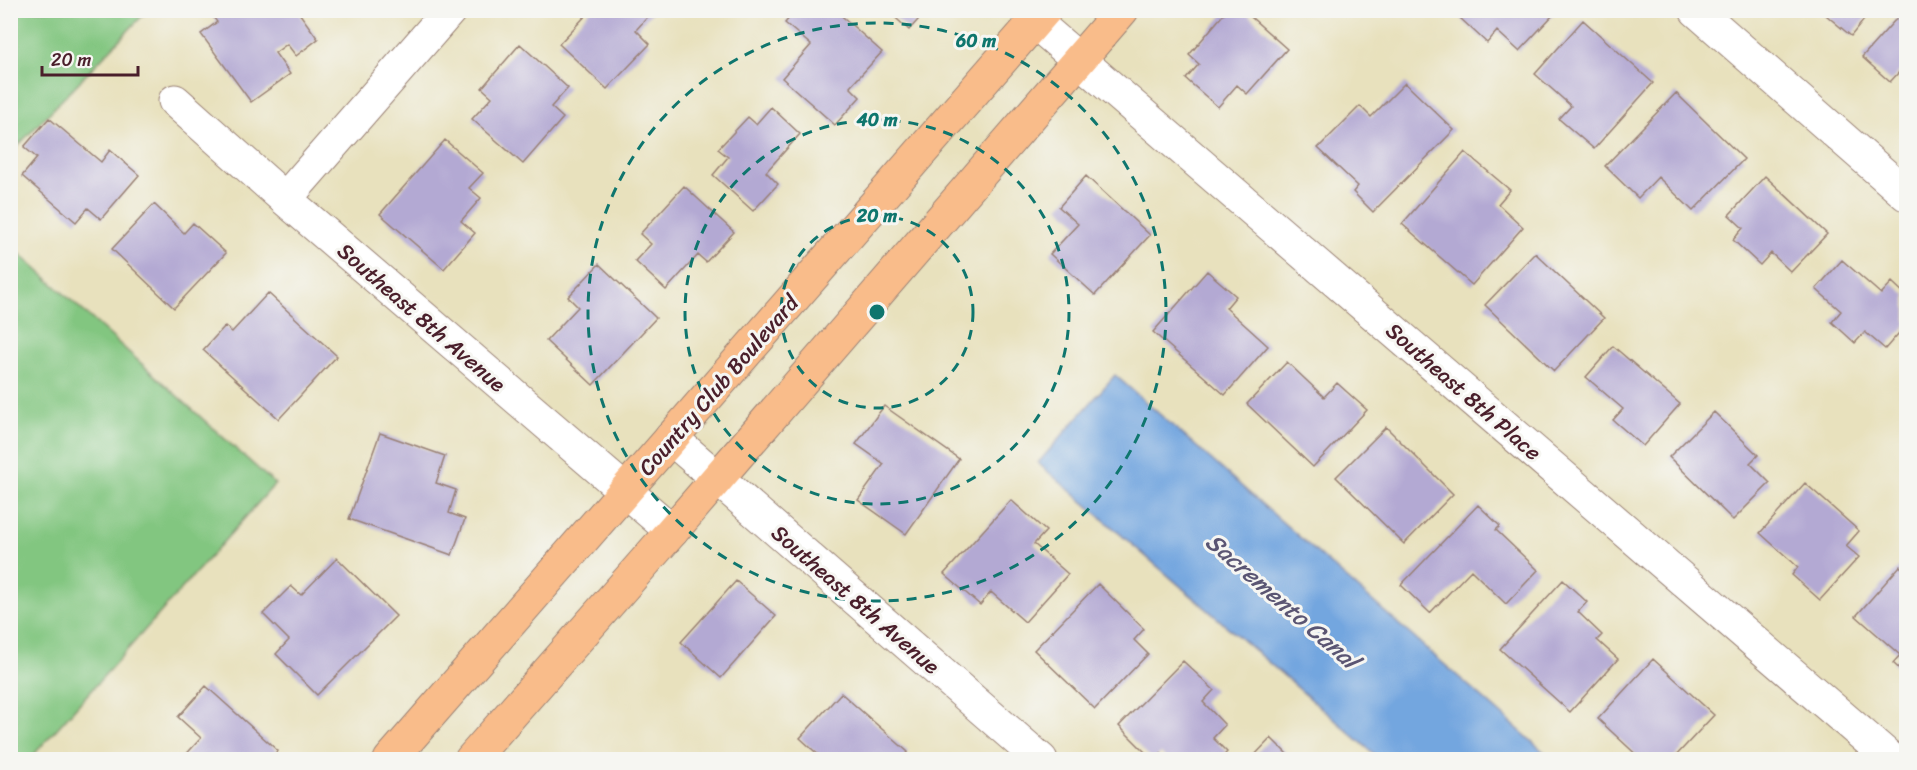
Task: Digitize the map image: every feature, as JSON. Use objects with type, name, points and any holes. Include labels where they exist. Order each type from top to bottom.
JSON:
[{"type":"main road","points":[[471,759],[672,531],[1122,10]]},
{"type":"main road","name":"Country Club Boulevard","points":[[390,759],[626,492],[1040,16]]},
{"type":"street","points":[[285,199],[450,10]]},
{"type":"street","points":[[1696,10],[1906,194]]},
{"type":"street","name":"Southeast 8th Place","points":[[1040,16],[1079,60],[1892,759]]},
{"type":"street","name":"Southeast 8th Avenue","points":[[175,101],[285,199],[672,531]]},
{"type":"street","name":"Southeast 8th Avenue","points":[[671,438],[1041,759]]},
{"type":"green space","points":[[10,11],[147,11],[11,153]]},
{"type":"green space","points":[[11,246],[275,484],[29,760],[10,759]]},
{"type":"water","name":"Sacremento Canal","points":[[1115,375],[1552,759],[1380,759],[1038,463]]},
{"type":"building","points":[[208,10],[297,10],[318,39],[296,56],[287,44],[275,53],[290,74],[251,102],[201,34],[217,22]]},
{"type":"building","points":[[591,10],[654,10],[636,30],[650,44],[607,89],[559,44]]},
{"type":"building","points":[[796,10],[835,10],[882,52],[850,87],[860,97],[835,125],[782,78],[811,45],[785,23]]},
{"type":"building","points":[[887,10],[927,10],[909,30]]},
{"type":"building","points":[[1227,10],[1243,10],[1287,49],[1247,94],[1237,85],[1218,107],[1186,79],[1199,64],[1189,55]]},
{"type":"building","points":[[1467,10],[1549,10],[1554,14],[1519,51],[1497,31],[1487,43],[1460,18]]},
{"type":"building","points":[[1820,10],[1872,10],[1851,36]]},
{"type":"building","points":[[1906,10],[1906,76],[1900,71],[1890,82],[1862,57]]},
{"type":"building","points":[[1583,20],[1653,83],[1594,149],[1559,119],[1571,106],[1535,74]]},
{"type":"building","points":[[520,44],[568,88],[551,107],[563,118],[523,164],[472,119],[492,97],[482,88]]},
{"type":"building","points":[[1405,83],[1454,130],[1373,212],[1353,192],[1358,186],[1318,148],[1360,106],[1371,117]]},
{"type":"building","points":[[1676,93],[1744,159],[1693,211],[1658,177],[1638,198],[1605,166]]},
{"type":"building","points":[[771,107],[800,134],[766,172],[778,184],[753,211],[713,175],[728,157],[718,149],[748,117],[756,124]]},
{"type":"building","points":[[49,118],[101,162],[110,150],[139,175],[101,219],[88,208],[76,222],[22,176],[37,158],[24,147]]},
{"type":"building","points":[[445,140],[483,173],[469,188],[481,198],[461,221],[475,233],[444,269],[380,214]]},
{"type":"building","points":[[1465,152],[1510,190],[1498,204],[1523,227],[1472,285],[1402,224]]},
{"type":"building","points":[[1086,176],[1150,235],[1095,295],[1050,254],[1078,224],[1059,207]]},
{"type":"building","points":[[1765,176],[1827,234],[1791,272],[1771,253],[1760,265],[1733,240],[1743,228],[1729,215]]},
{"type":"building","points":[[684,186],[734,232],[706,262],[698,255],[666,290],[635,261],[651,244],[640,234]]},
{"type":"building","points":[[154,204],[184,233],[193,223],[226,253],[174,308],[112,249]]},
{"type":"building","points":[[1535,253],[1604,318],[1554,371],[1485,305]]},
{"type":"building","points":[[1842,260],[1881,294],[1892,282],[1906,295],[1906,325],[1885,349],[1865,332],[1855,343],[1832,322],[1841,311],[1816,289]]},
{"type":"building","points":[[599,264],[656,318],[593,385],[546,341],[578,307],[568,297]]},
{"type":"building","points":[[1207,271],[1236,296],[1226,308],[1268,346],[1225,395],[1153,332]]},
{"type":"building","points":[[268,293],[337,356],[279,419],[203,350],[225,326],[232,332]]},
{"type":"building","points":[[1613,346],[1680,404],[1643,446],[1613,420],[1623,409],[1586,377]]},
{"type":"building","points":[[1287,362],[1324,397],[1337,383],[1367,410],[1313,467],[1247,404]]},
{"type":"building","points":[[884,406],[959,459],[906,534],[858,500],[884,464],[856,444]]},
{"type":"building","points":[[1714,412],[1758,455],[1750,463],[1770,483],[1733,520],[1669,457]]},
{"type":"building","points":[[1386,427],[1453,494],[1404,544],[1336,477]]},
{"type":"building","points":[[380,433],[445,456],[436,483],[456,490],[449,513],[465,519],[452,555],[349,519]]},
{"type":"building","points":[[1805,483],[1859,531],[1846,546],[1859,557],[1820,600],[1792,575],[1798,567],[1760,533]]},
{"type":"building","points":[[1011,500],[1046,531],[1034,544],[1068,574],[1025,622],[991,592],[980,605],[944,574]]},
{"type":"building","points":[[1478,505],[1500,526],[1496,530],[1538,570],[1506,604],[1471,570],[1430,613],[1401,585]]},
{"type":"building","points":[[337,558],[396,616],[317,695],[276,654],[289,640],[263,614],[291,586],[301,595]]},
{"type":"building","points":[[1900,566],[1906,572],[1906,675],[1893,663],[1900,655],[1856,616]]},
{"type":"building","points":[[1563,580],[1587,602],[1578,612],[1602,635],[1597,640],[1618,659],[1570,712],[1500,649]]},
{"type":"building","points":[[736,581],[776,616],[721,678],[681,642]]},
{"type":"building","points":[[1098,584],[1144,629],[1134,640],[1148,654],[1095,709],[1034,650]]},
{"type":"building","points":[[1653,659],[1714,715],[1672,760],[1642,760],[1598,719]]},
{"type":"building","points":[[1183,661],[1214,690],[1203,702],[1225,725],[1213,738],[1227,752],[1220,760],[1168,760],[1161,753],[1153,760],[1119,726]]},
{"type":"building","points":[[206,686],[278,751],[270,760],[181,760],[201,738],[178,717]]},
{"type":"building","points":[[841,693],[908,752],[901,760],[824,760],[800,738]]},
{"type":"building","points":[[1271,738],[1293,760],[1250,760]]}]
